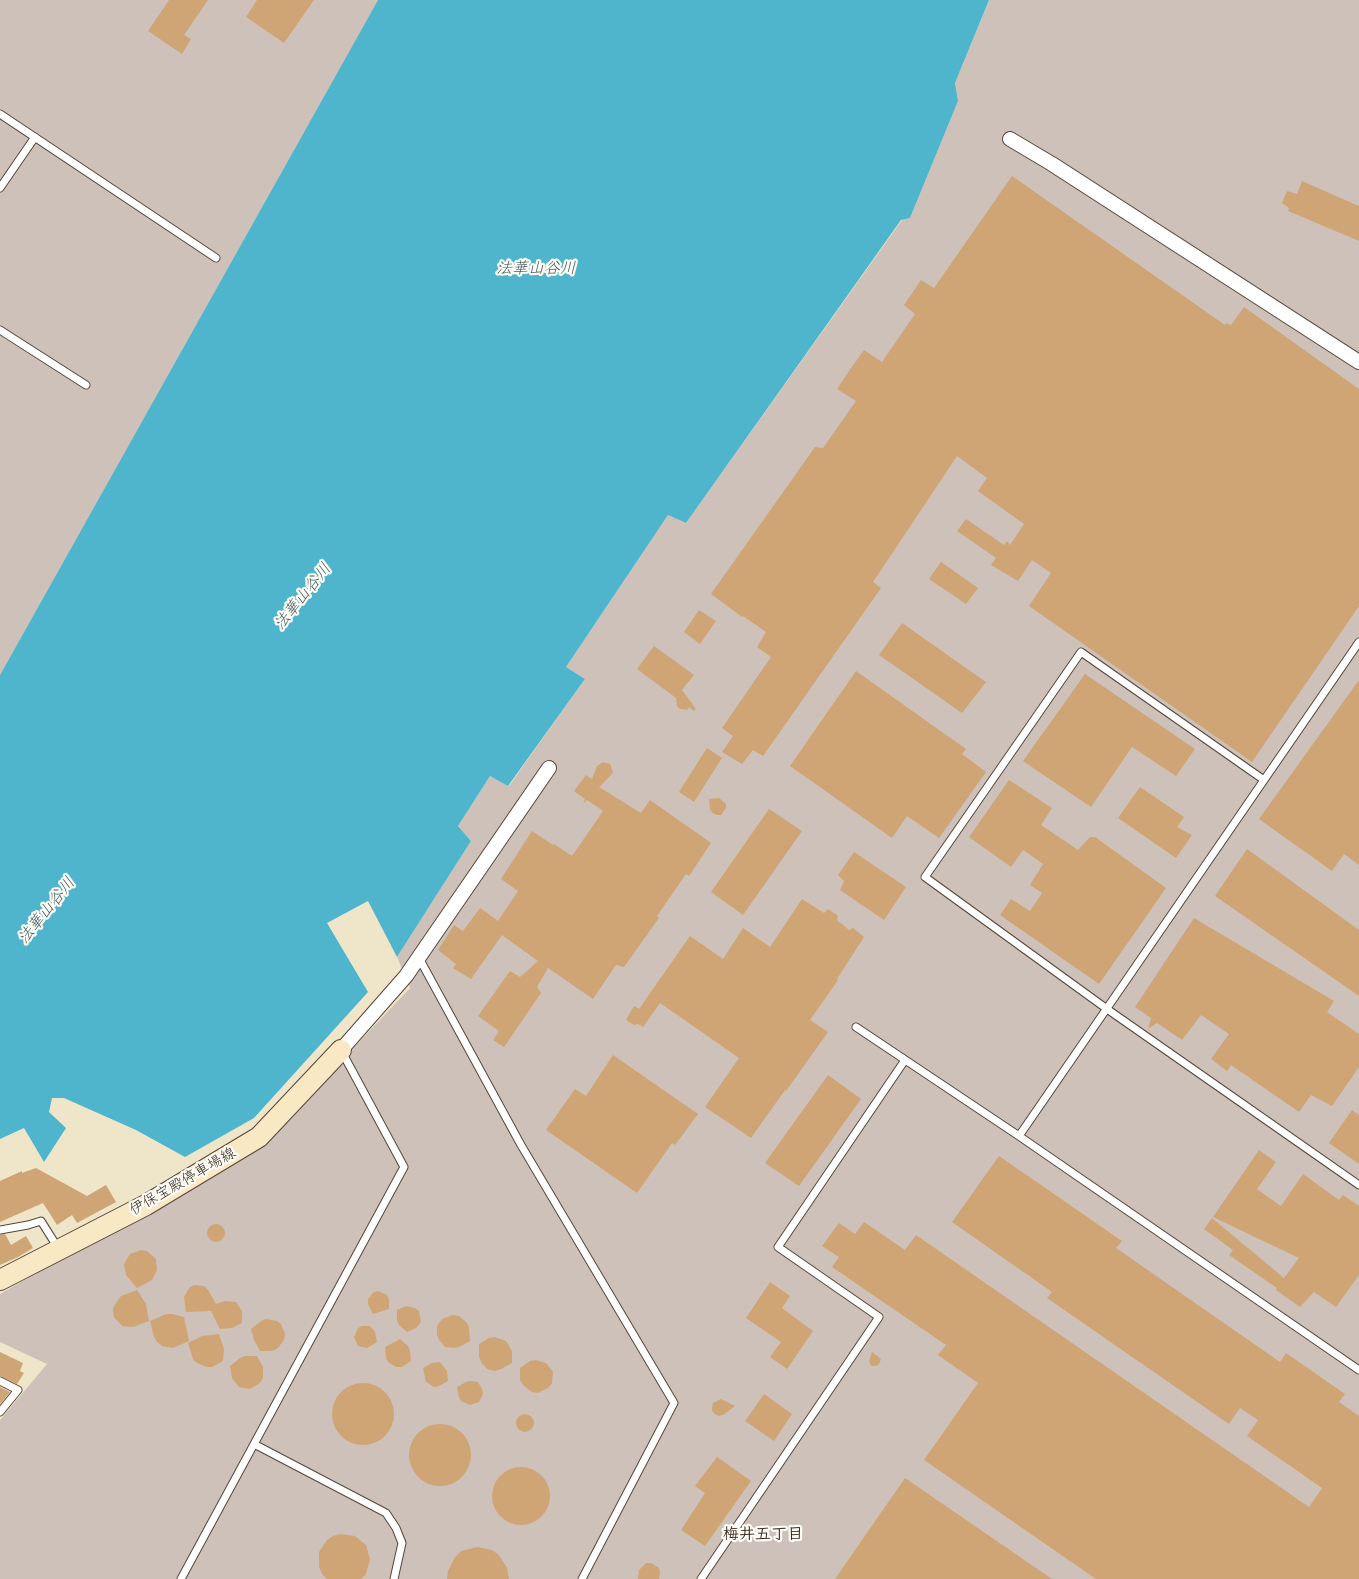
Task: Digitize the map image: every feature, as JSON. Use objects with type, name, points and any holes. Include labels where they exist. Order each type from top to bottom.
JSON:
[{"type":"main road","name":"伊保宝殿停車場線","points":[[0,1280],[159,1197],[260,1138],[341,1050]]},
{"type":"street","points":[[1010,139],[1052,164],[1359,362]]},
{"type":"street","points":[[341,1050],[406,976],[549,768]]},
{"type":"lane","points":[[0,114],[216,258]]},
{"type":"lane","points":[[0,188],[35,137]]},
{"type":"lane","points":[[0,330],[86,385]]},
{"type":"lane","points":[[1019,1136],[1359,642]]},
{"type":"lane","points":[[1264,780],[1081,652],[925,878],[1106,1009],[1359,1185]]},
{"type":"lane","points":[[418,957],[521,1145],[674,1403],[582,1579]]},
{"type":"lane","points":[[856,1027],[1019,1136],[1359,1370]]},
{"type":"lane","points":[[180,1579],[404,1167],[341,1050]]},
{"type":"lane","points":[[702,1579],[879,1317],[778,1247],[905,1060]]},
{"type":"lane","points":[[0,1230],[41,1221],[59,1250]]},
{"type":"lane","points":[[0,1381],[18,1390],[0,1412]]},
{"type":"lane","points":[[254,1444],[386,1513],[396,1528],[402,1543],[394,1579]]},
{"type":"shaded area","points":[[0,0],[378,0],[0,675]]},
{"type":"shaded area","points":[[989,0],[1359,0],[1359,1579],[0,1579],[0,1420],[47,1364],[0,1342],[0,1294],[260,1147],[410,988],[397,957],[471,841],[458,826],[490,776],[509,786],[585,679],[566,667],[668,515],[686,523],[902,220],[910,218],[958,101],[955,83]]},
{"type":"water","name":"法華山谷川","points":[[378,0],[989,0],[955,83],[958,101],[910,218],[901,220],[686,523],[668,515],[566,667],[585,679],[508,786],[490,776],[458,826],[471,841],[397,957],[368,901],[327,923],[368,992],[254,1118],[185,1157],[136,1130],[64,1098],[52,1098],[49,1112],[66,1128],[44,1162],[24,1128],[0,1139],[0,675]]},
{"type":"building","points":[[169,0],[208,0],[184,35],[191,39],[182,54],[148,31]]},
{"type":"building","points":[[257,0],[314,0],[284,43],[246,17]]},
{"type":"building","points":[[1012,176],[1225,325],[1226,323],[1231,325],[1244,307],[1359,389],[1359,606],[1252,762],[1029,606],[1051,573],[1032,560],[1018,581],[991,565],[996,558],[957,531],[966,519],[1004,545],[1007,541],[1010,545],[1024,524],[978,491],[987,478],[957,456],[873,582],[881,588],[763,756],[753,750],[742,764],[722,752],[733,736],[722,728],[771,657],[757,647],[766,632],[711,594],[815,447],[823,448],[856,401],[837,389],[864,350],[882,362],[915,314],[904,305],[921,280],[934,288]]},
{"type":"building","points":[[1302,181],[1359,206],[1359,241],[1288,211],[1289,208],[1282,203],[1287,191],[1297,194]]},
{"type":"building","points":[[941,562],[978,588],[966,604],[929,579]]},
{"type":"building","points":[[699,610],[716,621],[700,644],[684,632]]},
{"type":"building","points":[[902,623],[986,682],[962,713],[879,655]]},
{"type":"building","points":[[654,646],[694,675],[682,690],[696,709],[694,711],[689,707],[687,710],[680,709],[677,706],[676,698],[637,669]]},
{"type":"building","points":[[856,671],[966,749],[962,754],[986,772],[939,838],[907,816],[892,838],[790,766]]},
{"type":"building","points":[[1085,674],[1195,749],[1176,776],[1132,747],[1091,807],[1023,761]]},
{"type":"building","points":[[1359,680],[1359,865],[1344,854],[1332,871],[1259,819]]},
{"type":"building","points":[[707,748],[722,758],[694,802],[679,792]]},
{"type":"building","points":[[603,762],[610,764],[613,772],[599,787],[641,813],[650,800],[711,843],[689,876],[686,874],[657,916],[659,918],[624,967],[616,965],[593,999],[548,968],[537,987],[541,993],[504,1047],[493,1040],[499,1031],[478,1016],[510,971],[520,977],[538,961],[502,935],[471,979],[453,968],[456,964],[438,950],[454,925],[463,931],[480,908],[498,921],[518,891],[501,879],[532,831],[572,856],[603,811],[587,800],[583,804],[585,799],[574,791],[586,775],[592,779],[597,766]]},
{"type":"building","points":[[1009,780],[1052,808],[1041,825],[1078,850],[1090,837],[1095,837],[1166,888],[1099,984],[1000,915],[1011,899],[1030,911],[1042,893],[1030,885],[1043,864],[1023,850],[1011,867],[969,837]]},
{"type":"building","points":[[1140,787],[1184,817],[1177,827],[1192,835],[1176,858],[1118,818]]},
{"type":"building","points":[[719,798],[726,804],[726,808],[721,815],[717,815],[710,810],[709,799]]},
{"type":"building","points":[[769,809],[802,831],[743,915],[711,892]]},
{"type":"building","points":[[1247,849],[1359,930],[1359,996],[1215,896]]},
{"type":"building","points":[[854,852],[906,887],[884,920],[840,890],[844,881],[838,875]]},
{"type":"building","points":[[802,899],[824,913],[828,909],[838,916],[837,920],[849,930],[853,928],[864,937],[838,980],[810,1020],[828,1032],[751,1138],[705,1107],[739,1058],[660,1003],[643,1027],[638,1024],[634,1025],[626,1020],[634,1006],[639,1009],[690,936],[723,959],[743,928],[770,947]]},
{"type":"building","points":[[1194,918],[1334,1001],[1327,1012],[1359,1034],[1359,1067],[1332,1106],[1311,1095],[1299,1112],[1231,1065],[1227,1071],[1211,1059],[1229,1034],[1201,1015],[1182,1040],[1157,1023],[1148,1029],[1151,1018],[1135,1007]]},
{"type":"building","points":[[613,1055],[698,1114],[675,1145],[672,1143],[637,1193],[546,1130],[575,1089],[586,1096]]},
{"type":"building","points":[[828,1075],[861,1099],[799,1186],[765,1163]]},
{"type":"building","points":[[1352,1110],[1359,1115],[1359,1164],[1329,1143]]},
{"type":"building","points":[[1259,1150],[1276,1162],[1257,1189],[1281,1206],[1303,1174],[1339,1200],[1343,1195],[1359,1206],[1359,1275],[1336,1307],[1314,1292],[1300,1307],[1276,1290],[1277,1288],[1229,1255],[1233,1250],[1204,1229],[1212,1218],[1284,1278],[1299,1258],[1213,1217]]},
{"type":"building","points":[[999,1156],[1122,1241],[1116,1248],[1280,1362],[1286,1353],[1345,1394],[1339,1402],[1359,1416],[1359,1579],[1096,1579],[924,1460],[978,1383],[938,1355],[946,1345],[832,1267],[839,1257],[822,1246],[839,1223],[855,1234],[864,1222],[905,1250],[916,1235],[1309,1507],[1322,1488],[1247,1436],[1258,1420],[1240,1408],[1229,1424],[1047,1298],[1052,1292],[952,1222]]},
{"type":"building","points":[[36,1168],[87,1196],[106,1185],[116,1202],[77,1223],[72,1215],[57,1225],[43,1203],[0,1222],[0,1181],[22,1171],[22,1173]]},
{"type":"building","points":[[216,1224],[222,1227],[225,1233],[222,1239],[216,1242],[210,1239],[207,1233],[210,1227]]},
{"type":"building","points":[[5,1234],[11,1245],[26,1236],[33,1248],[0,1265],[0,1235]]},
{"type":"building","points":[[141,1250],[147,1251],[156,1259],[157,1270],[152,1280],[137,1288],[126,1275],[124,1264],[130,1254]]},
{"type":"building","points":[[770,1282],[790,1296],[782,1308],[813,1331],[787,1369],[770,1357],[781,1342],[746,1318]]},
{"type":"building","points":[[194,1285],[204,1286],[216,1304],[225,1301],[236,1302],[242,1311],[242,1323],[232,1328],[220,1329],[211,1311],[186,1312],[184,1297],[189,1288]]},
{"type":"building","points":[[137,1290],[146,1304],[149,1321],[133,1327],[122,1326],[114,1317],[114,1306],[121,1296]]},
{"type":"building","points":[[378,1291],[387,1295],[389,1309],[373,1314],[368,1304],[368,1299],[374,1292]]},
{"type":"building","points":[[406,1306],[419,1311],[421,1322],[416,1328],[407,1332],[397,1321],[397,1310]]},
{"type":"building","points":[[166,1314],[184,1317],[189,1341],[173,1348],[162,1346],[157,1342],[150,1321]]},
{"type":"building","points":[[453,1315],[459,1316],[467,1323],[470,1341],[454,1348],[445,1347],[437,1335],[437,1326],[442,1319]]},
{"type":"building","points":[[266,1319],[277,1321],[281,1324],[285,1334],[284,1340],[277,1349],[260,1351],[251,1329]]},
{"type":"building","points":[[370,1326],[375,1332],[377,1342],[367,1348],[358,1346],[354,1337],[358,1328]]},
{"type":"building","points":[[219,1334],[224,1349],[223,1361],[212,1367],[197,1363],[193,1359],[188,1343],[202,1336]]},
{"type":"building","points":[[495,1337],[506,1341],[512,1351],[512,1363],[495,1371],[487,1369],[481,1362],[479,1344]]},
{"type":"building","points":[[400,1339],[408,1346],[411,1361],[402,1367],[396,1367],[388,1362],[385,1347]]},
{"type":"building","points":[[0,1352],[23,1363],[20,1371],[24,1373],[17,1384],[0,1376]]},
{"type":"building","points":[[872,1352],[881,1359],[876,1366],[871,1366],[869,1361]]},
{"type":"building","points":[[245,1356],[257,1356],[263,1367],[263,1378],[260,1383],[250,1389],[239,1387],[232,1378],[230,1366]]},
{"type":"building","points":[[536,1360],[546,1363],[553,1372],[552,1383],[548,1388],[538,1393],[532,1392],[520,1380],[520,1368],[530,1361]]},
{"type":"building","points":[[440,1362],[447,1371],[448,1381],[434,1387],[426,1382],[423,1368],[432,1363]]},
{"type":"building","points":[[471,1381],[478,1382],[483,1394],[479,1402],[470,1405],[461,1401],[457,1387]]},
{"type":"building","points":[[363,1383],[375,1386],[385,1392],[391,1402],[394,1414],[391,1426],[385,1436],[375,1442],[363,1445],[351,1442],[341,1436],[335,1426],[332,1414],[335,1402],[341,1392],[351,1386]]},
{"type":"building","points":[[0,1387],[10,1392],[0,1404]]},
{"type":"building","points":[[764,1394],[792,1414],[774,1441],[745,1421]]},
{"type":"building","points":[[721,1399],[735,1406],[719,1416],[712,1411],[712,1407],[713,1403]]},
{"type":"building","points":[[521,1414],[529,1414],[534,1419],[532,1430],[521,1432],[516,1427],[516,1419]]},
{"type":"building","points":[[434,1424],[446,1424],[462,1433],[469,1443],[471,1455],[469,1467],[462,1477],[446,1486],[434,1486],[423,1481],[414,1472],[409,1461],[409,1449],[414,1438],[423,1429]]},
{"type":"building","points":[[717,1457],[751,1481],[705,1546],[681,1530],[705,1493],[695,1486]]},
{"type":"building","points":[[515,1467],[527,1467],[542,1475],[550,1490],[550,1502],[542,1517],[527,1525],[515,1525],[500,1517],[492,1502],[492,1490],[500,1475]]},
{"type":"building","points":[[905,1478],[1052,1579],[835,1579]]},
{"type":"building","points":[[340,1534],[355,1536],[366,1545],[370,1559],[366,1574],[361,1579],[327,1579],[322,1574],[319,1567],[319,1552],[327,1540]]},
{"type":"building","points":[[477,1547],[492,1550],[499,1555],[507,1568],[509,1579],[447,1579],[448,1571],[455,1557],[461,1551]]},
{"type":"building","points":[[646,1563],[651,1563],[659,1568],[659,1579],[638,1579],[639,1570]]},
{"type":"district","name":"梅井五丁目","points":[[763,1535]]}]
